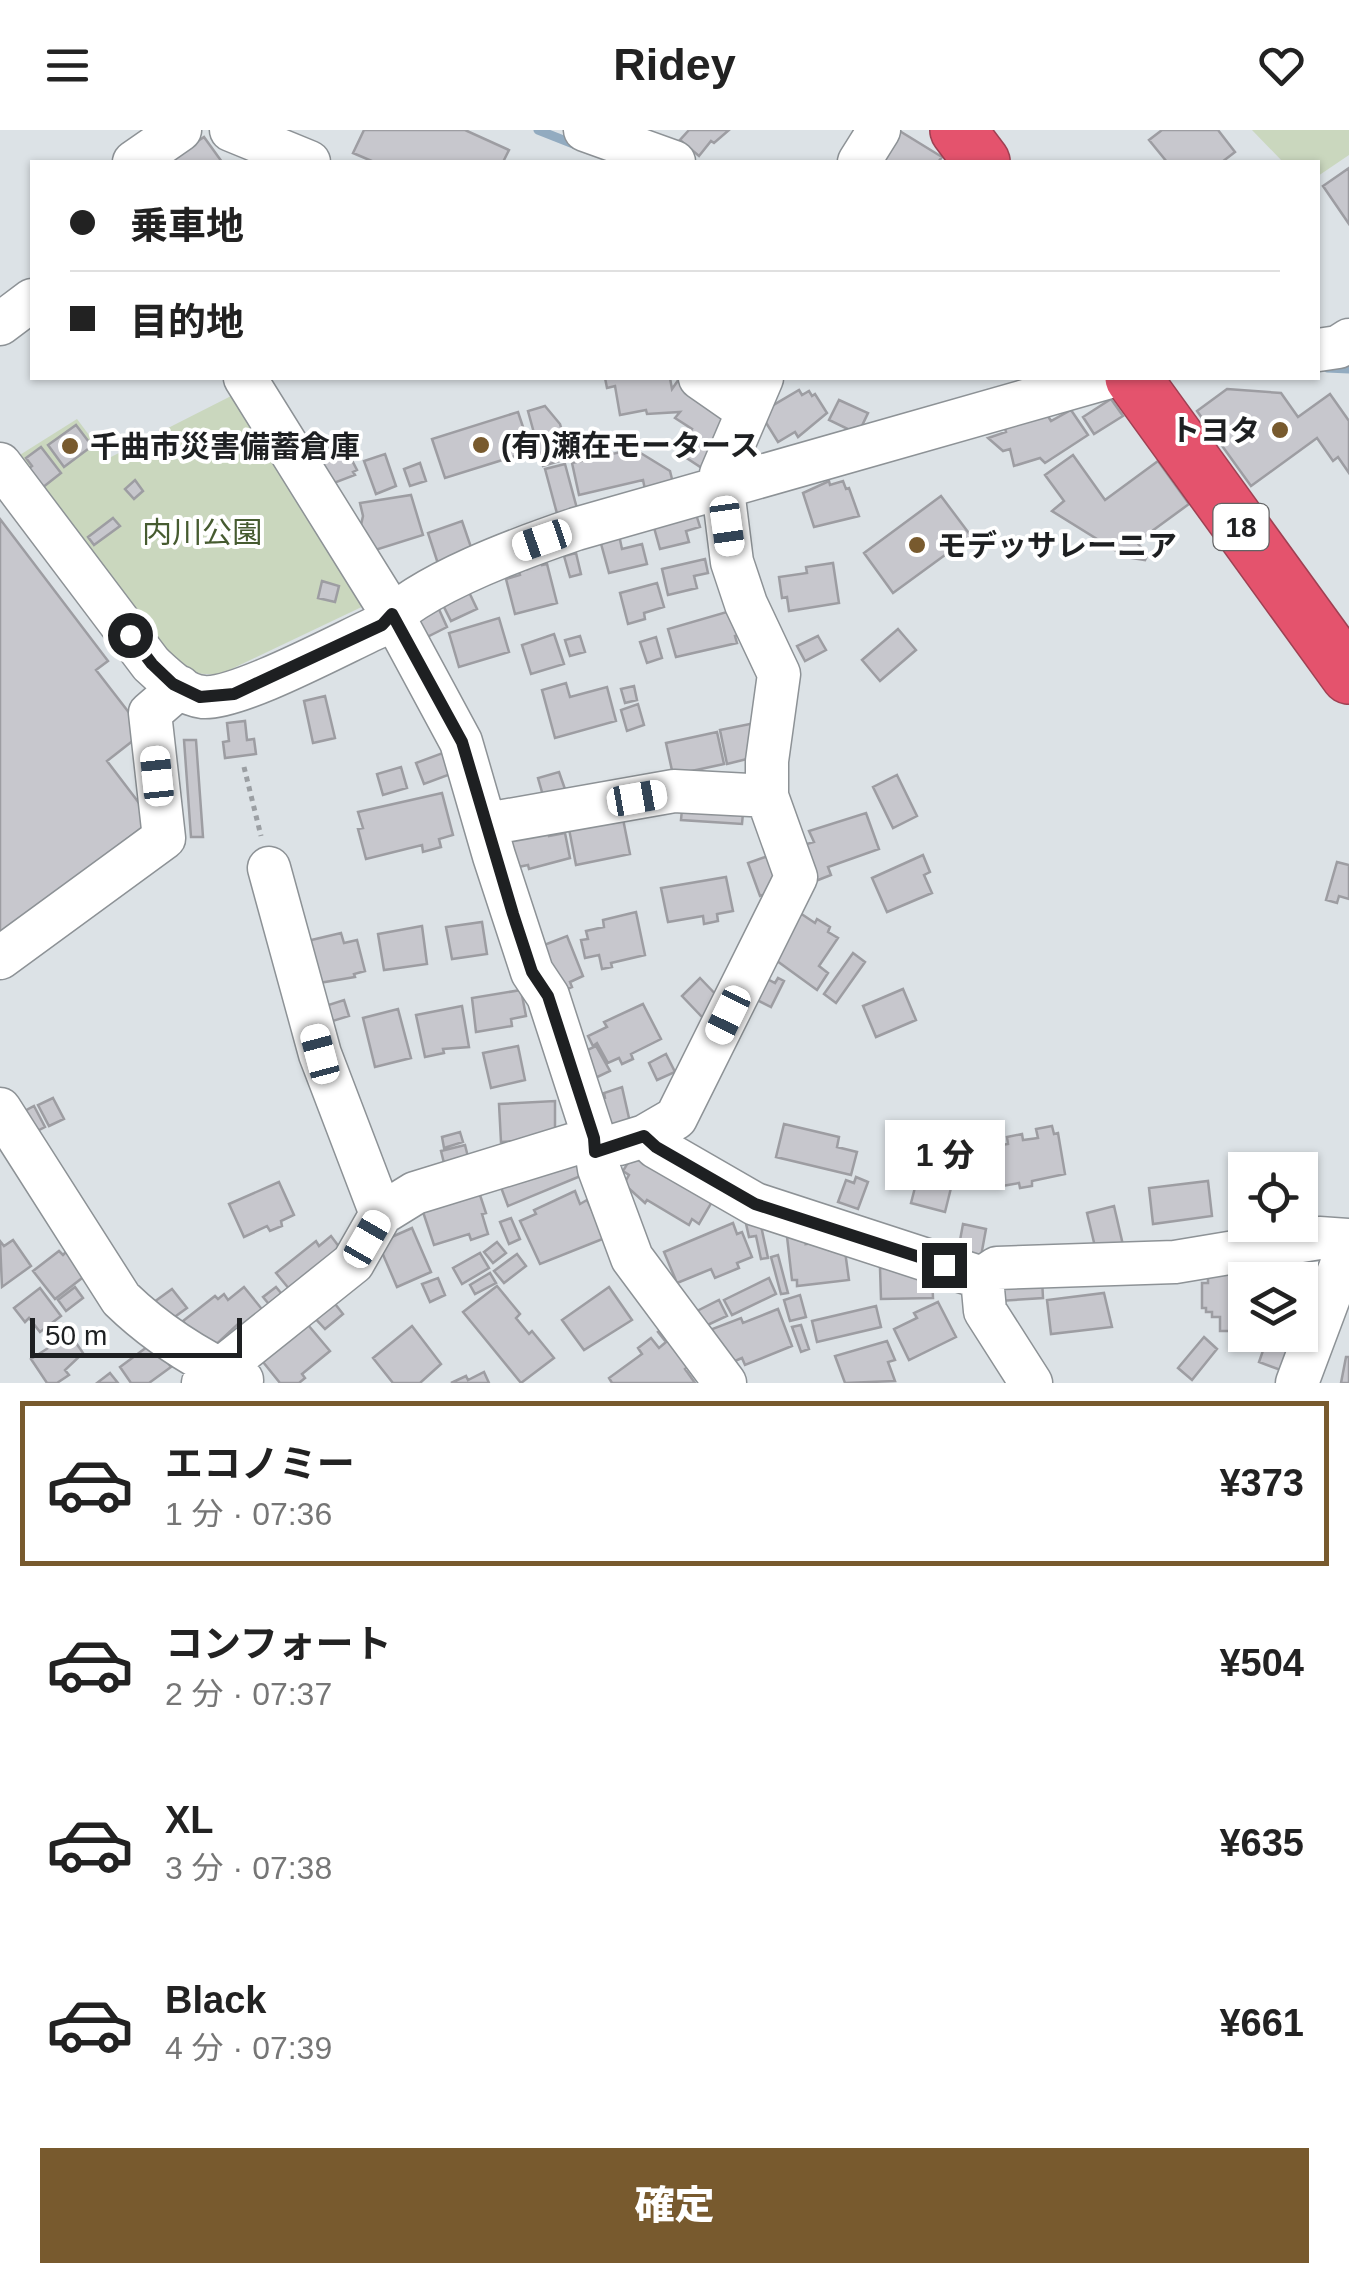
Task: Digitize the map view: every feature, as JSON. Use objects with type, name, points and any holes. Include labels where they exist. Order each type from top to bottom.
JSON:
[{"type":"highway","points":[[958,130],[980,160]]},
{"type":"highway","name":"18","points":[[1134,380],[1349,676]]},
{"type":"street","points":[[137,160],[180,130]]},
{"type":"street","points":[[231,130],[305,160]]},
{"type":"street","points":[[585,130],[668,160]]},
{"type":"street","points":[[859,160],[879,130]]},
{"type":"street","points":[[0,324],[30,302]]},
{"type":"street","points":[[1320,350],[1338,347],[1349,340]]},
{"type":"street","points":[[246,380],[392,614],[462,742],[532,972],[548,996],[632,1258],[725,1383]]},
{"type":"street","points":[[0,1109],[122,1299],[148,1325],[223,1379],[353,1264],[381,1214],[415,1193],[594,1145],[644,1136],[676,1118],[796,877],[767,796],[767,761],[780,674],[746,604],[732,562],[722,489],[721,474],[754,394],[707,380]]},
{"type":"street","points":[[0,464],[152,664],[180,687],[200,697],[234,694],[382,625],[399,608],[508,552],[576,529],[1099,380]]},
{"type":"street","points":[[0,958],[164,838],[150,713],[180,687]]},
{"type":"street","points":[[487,824],[674,791],[767,796]]},
{"type":"street","points":[[269,868],[320,1054],[381,1214]]},
{"type":"street","points":[[644,1136],[656,1147],[755,1204],[982,1278]]},
{"type":"street","points":[[982,1278],[997,1268],[1175,1262],[1318,1238],[1349,1242],[1297,1383]]},
{"type":"street","points":[[982,1278],[985,1312],[1030,1383]]},
{"type":"path","points":[[244,767],[269,868]]},
{"type":"green space","points":[[1252,130],[1349,130],[1349,155],[1320,175],[1320,160],[1281,160]]},
{"type":"green space","name":"内川公園","points":[[237,393],[370,603],[219,675],[192,673],[170,660],[15,458],[77,419],[107,459]]},
{"type":"building","points":[[364,130],[465,130],[509,150],[504,160],[369,160],[353,153]]},
{"type":"building","points":[[689,130],[729,130],[714,143],[711,141],[699,156],[680,140]]},
{"type":"building","points":[[898,130],[942,157],[940,160],[876,160]]},
{"type":"building","points":[[1162,130],[1218,130],[1235,152],[1225,160],[1165,160],[1149,140]]},
{"type":"building","points":[[204,137],[221,160],[163,160]]},
{"type":"building","points":[[1349,168],[1349,224],[1323,186]]},
{"type":"building","points":[[605,380],[670,380],[672,389],[681,380],[732,413],[711,474],[682,455],[684,451],[680,448],[692,429],[675,418],[680,412],[647,414],[646,410],[620,415],[615,386],[607,388]]},
{"type":"building","name":"トヨタ","points":[[1227,389],[1281,393],[1298,417],[1330,394],[1349,421],[1349,473],[1338,457],[1333,461],[1317,438],[1251,486],[1197,411]]},
{"type":"building","points":[[799,390],[802,395],[809,391],[812,396],[815,394],[827,413],[798,437],[795,432],[778,442],[760,413]]},
{"type":"building","points":[[1111,399],[1123,416],[1094,434],[1083,417]]},
{"type":"building","points":[[839,400],[868,413],[858,434],[829,420]]},
{"type":"building","points":[[545,406],[560,424],[570,458],[543,466],[528,411]]},
{"type":"building","points":[[1071,410],[1088,435],[1045,463],[1040,458],[1014,466],[1010,449],[1003,451],[988,438],[1006,432],[1004,425],[1046,413],[1051,421]]},
{"type":"building","name":"(有)瀬在モータース","points":[[518,412],[531,451],[445,478],[432,439]]},
{"type":"building","name":"千曲市災害備蓄倉庫","points":[[76,425],[92,446],[64,467],[48,445]]},
{"type":"building","points":[[327,439],[335,447],[343,443],[357,470],[355,475],[326,486],[306,450]]},
{"type":"building","points":[[41,447],[61,473],[42,488],[28,469],[32,466],[26,458]]},
{"type":"building","points":[[634,449],[670,471],[674,487],[646,494],[643,480],[579,495],[572,463]]},
{"type":"building","points":[[385,454],[396,486],[376,494],[364,461]]},
{"type":"building","points":[[1073,455],[1105,500],[1158,461],[1189,504],[1137,542],[1147,556],[1145,560],[1126,557],[1052,511],[1064,501],[1045,475]]},
{"type":"building","points":[[420,463],[426,481],[410,486],[404,469]]},
{"type":"building","points":[[565,464],[579,516],[559,521],[545,469]]},
{"type":"building","points":[[135,480],[143,491],[134,499],[125,489]]},
{"type":"building","points":[[829,481],[830,485],[843,481],[849,488],[859,516],[814,527],[803,493]]},
{"type":"building","points":[[411,495],[423,535],[372,551],[361,525],[360,503]]},
{"type":"building","name":"モデッサレーニア","points":[[941,496],[971,536],[893,593],[864,553]]},
{"type":"building","points":[[696,514],[700,527],[686,531],[689,542],[660,549],[653,524]]},
{"type":"building","points":[[113,518],[120,526],[94,545],[88,537]]},
{"type":"building","points":[[0,519],[108,661],[96,670],[144,732],[107,761],[152,820],[0,935]]},
{"type":"building","points":[[462,521],[474,556],[439,567],[428,533]]},
{"type":"building","points":[[619,535],[622,549],[642,544],[647,564],[609,573],[600,540]]},
{"type":"building","points":[[576,553],[581,574],[570,577],[564,556]]},
{"type":"building","points":[[705,559],[708,573],[694,576],[697,588],[668,595],[662,569]]},
{"type":"building","points":[[540,560],[542,565],[547,564],[557,603],[515,614],[506,579],[520,575],[519,571],[528,569],[527,564]]},
{"type":"building","points":[[833,563],[839,603],[789,611],[787,597],[782,598],[779,577],[807,573],[806,567]]},
{"type":"building","points":[[322,581],[339,586],[335,602],[318,598]]},
{"type":"building","points":[[657,583],[664,607],[644,613],[645,619],[628,624],[620,593]]},
{"type":"building","points":[[468,590],[477,609],[451,621],[442,603]]},
{"type":"building","points":[[437,605],[447,627],[425,638],[414,616]]},
{"type":"building","points":[[737,609],[741,634],[735,636],[737,643],[676,657],[668,629]]},
{"type":"building","points":[[499,618],[509,652],[459,667],[449,633]]},
{"type":"building","points":[[898,629],[916,650],[880,681],[862,660]]},
{"type":"building","points":[[554,634],[564,664],[531,674],[522,645]]},
{"type":"building","points":[[580,636],[585,652],[570,656],[565,640]]},
{"type":"building","points":[[818,636],[826,650],[805,661],[797,646]]},
{"type":"building","points":[[656,637],[662,658],[647,663],[640,642]]},
{"type":"building","points":[[566,683],[570,697],[607,687],[616,721],[555,738],[542,690]]},
{"type":"building","points":[[634,686],[637,700],[625,703],[621,689]]},
{"type":"building","points":[[325,696],[335,738],[313,743],[304,701]]},
{"type":"building","points":[[638,704],[644,725],[627,731],[621,710]]},
{"type":"building","points":[[245,721],[247,740],[254,739],[256,754],[225,758],[223,742],[229,741],[227,723]]},
{"type":"building","points":[[755,723],[755,757],[727,764],[720,730]]},
{"type":"building","points":[[717,732],[724,764],[673,775],[666,743]]},
{"type":"building","points":[[184,740],[196,740],[203,837],[191,837]]},
{"type":"building","points":[[448,751],[456,772],[424,784],[416,763]]},
{"type":"building","points":[[401,767],[407,788],[383,795],[377,774]]},
{"type":"building","points":[[559,772],[566,792],[544,799],[538,778]]},
{"type":"building","points":[[897,775],[917,816],[893,828],[873,787]]},
{"type":"building","points":[[442,793],[453,835],[439,839],[441,847],[423,852],[422,845],[366,859],[358,812]]},
{"type":"building","points":[[683,798],[744,802],[742,824],[681,820]]},
{"type":"building","points":[[866,813],[879,849],[828,867],[831,875],[813,882],[800,846],[814,842],[809,831]]},
{"type":"building","points":[[622,814],[630,854],[576,865],[569,829]]},
{"type":"building","points":[[547,824],[549,836],[565,833],[570,858],[529,869],[528,865],[518,867],[503,835]]},
{"type":"building","points":[[923,855],[930,872],[924,875],[932,893],[887,912],[872,878]]},
{"type":"building","points":[[768,856],[781,888],[760,896],[748,863]]},
{"type":"building","points":[[1337,862],[1349,865],[1349,899],[1339,896],[1337,903],[1326,900]]},
{"type":"building","points":[[726,877],[733,911],[717,914],[718,921],[704,924],[703,916],[668,922],[661,888]]},
{"type":"building","points":[[794,909],[815,923],[817,919],[830,927],[828,932],[838,938],[819,966],[828,973],[817,990],[773,958]]},
{"type":"building","points":[[636,912],[645,955],[602,969],[599,955],[585,958],[581,940],[588,939],[586,931],[604,927],[603,920]]},
{"type":"building","points":[[482,922],[487,954],[452,959],[446,927]]},
{"type":"building","points":[[422,926],[427,964],[384,970],[378,934]]},
{"type":"building","points":[[341,933],[344,943],[357,940],[365,971],[354,974],[355,977],[313,984],[303,942]]},
{"type":"building","points":[[567,936],[583,976],[570,982],[572,987],[557,993],[539,947]]},
{"type":"building","points":[[853,953],[865,962],[836,1003],[824,994]]},
{"type":"building","points":[[760,975],[775,983],[778,978],[784,981],[771,1007],[749,996]]},
{"type":"building","points":[[700,978],[721,1000],[703,1018],[682,996]]},
{"type":"building","points":[[903,989],[916,1020],[876,1037],[863,1006]]},
{"type":"building","points":[[521,990],[526,1016],[511,1019],[512,1026],[476,1032],[472,998]]},
{"type":"building","points":[[344,1000],[349,1016],[323,1024],[319,1008]]},
{"type":"building","points":[[643,1004],[661,1039],[631,1054],[633,1059],[622,1064],[619,1058],[608,1063],[597,1043],[593,1046],[588,1036],[607,1027],[604,1022]]},
{"type":"building","points":[[462,1006],[469,1047],[443,1049],[444,1053],[425,1057],[416,1015]]},
{"type":"building","points":[[398,1009],[411,1058],[375,1067],[363,1018]]},
{"type":"building","points":[[518,1046],[525,1080],[491,1088],[483,1053]]},
{"type":"building","points":[[596,1046],[610,1071],[591,1080],[578,1054]]},
{"type":"building","points":[[666,1054],[675,1072],[657,1080],[649,1063]]},
{"type":"building","points":[[622,1087],[631,1127],[605,1135],[595,1101]]},
{"type":"building","points":[[53,1098],[64,1119],[49,1126],[38,1105]]},
{"type":"building","points":[[555,1101],[555,1139],[501,1142],[499,1104]]},
{"type":"building","points":[[34,1106],[45,1127],[29,1135],[19,1114]]},
{"type":"building","points":[[784,1124],[839,1137],[837,1147],[857,1152],[851,1175],[776,1157]]},
{"type":"building","points":[[1052,1126],[1054,1134],[1058,1133],[1065,1174],[1032,1181],[1032,1186],[1002,1186],[995,1146],[1008,1144],[1007,1137],[1022,1134],[1023,1140],[1038,1138],[1036,1129]]},
{"type":"building","points":[[460,1132],[463,1142],[444,1148],[442,1137]]},
{"type":"building","points":[[465,1145],[468,1157],[444,1163],[441,1151]]},
{"type":"building","points":[[637,1147],[716,1195],[699,1224],[692,1219],[689,1225],[647,1200],[645,1203],[624,1184],[629,1175],[623,1171]]},
{"type":"building","points":[[575,1155],[583,1175],[508,1206],[499,1182]]},
{"type":"building","points":[[919,1172],[953,1180],[945,1212],[911,1203]]},
{"type":"building","points":[[856,1177],[868,1182],[858,1209],[838,1202],[846,1180],[854,1183]]},
{"type":"building","points":[[1208,1181],[1212,1216],[1153,1224],[1149,1188]]},
{"type":"building","points":[[279,1182],[294,1215],[281,1221],[282,1226],[270,1231],[267,1226],[244,1237],[229,1204]]},
{"type":"building","points":[[478,1189],[488,1234],[471,1240],[469,1234],[434,1245],[423,1212]]},
{"type":"building","points":[[575,1191],[580,1204],[587,1200],[605,1238],[540,1264],[520,1221]]},
{"type":"building","points":[[1114,1206],[1123,1245],[1096,1251],[1087,1213]]},
{"type":"building","points":[[758,1212],[768,1258],[761,1259],[756,1236],[749,1237],[744,1215]]},
{"type":"building","points":[[511,1218],[520,1239],[509,1244],[500,1222]]},
{"type":"building","points":[[733,1223],[737,1234],[742,1232],[752,1257],[737,1263],[739,1268],[715,1278],[711,1269],[677,1283],[664,1252]]},
{"type":"building","points":[[963,1224],[986,1229],[979,1267],[956,1262]]},
{"type":"building","points":[[412,1228],[431,1272],[397,1287],[378,1243]]},
{"type":"building","points":[[786,1228],[812,1229],[806,1244],[841,1240],[849,1280],[797,1286],[797,1280],[792,1280]]},
{"type":"building","points":[[331,1236],[343,1252],[295,1296],[276,1273],[316,1241],[319,1246]]},
{"type":"building","points":[[13,1240],[31,1266],[2,1287],[0,1241],[4,1246]]},
{"type":"building","points":[[497,1242],[506,1253],[493,1263],[484,1252]]},
{"type":"building","points":[[59,1251],[63,1255],[67,1251],[86,1275],[55,1299],[33,1271]]},
{"type":"building","points":[[480,1253],[489,1268],[462,1284],[453,1268]]},
{"type":"building","points":[[517,1254],[526,1266],[504,1283],[494,1271]]},
{"type":"building","points":[[778,1255],[788,1293],[781,1294],[771,1257]]},
{"type":"building","points":[[880,1268],[913,1268],[932,1275],[933,1298],[881,1299]]},
{"type":"building","points":[[1208,1272],[1228,1272],[1228,1331],[1220,1331],[1220,1317],[1212,1317],[1212,1312],[1202,1308],[1202,1283],[1208,1283]]},
{"type":"building","points":[[490,1273],[496,1283],[475,1294],[470,1285]]},
{"type":"building","points":[[438,1278],[445,1295],[430,1302],[422,1284]]},
{"type":"building","points":[[769,1278],[776,1294],[732,1315],[724,1300]]},
{"type":"building","points":[[1042,1279],[1043,1298],[999,1301],[997,1282]]},
{"type":"building","points":[[497,1286],[520,1314],[516,1318],[554,1358],[521,1383],[463,1312]]},
{"type":"building","points":[[75,1287],[83,1298],[66,1311],[58,1300]]},
{"type":"building","points":[[244,1287],[265,1313],[245,1330],[239,1323],[207,1353],[183,1321],[215,1296],[218,1299],[224,1294],[228,1300]]},
{"type":"building","points":[[276,1287],[286,1299],[273,1309],[263,1297]]},
{"type":"building","points":[[609,1287],[632,1320],[584,1350],[562,1320]]},
{"type":"building","points":[[40,1288],[61,1316],[40,1332],[14,1308]]},
{"type":"building","points":[[172,1289],[187,1308],[169,1321],[154,1302]]},
{"type":"building","points":[[1104,1293],[1112,1327],[1051,1334],[1047,1300]]},
{"type":"building","points":[[800,1295],[806,1317],[790,1321],[784,1300]]},
{"type":"building","points":[[332,1300],[343,1314],[325,1329],[313,1316]]},
{"type":"building","points":[[719,1300],[727,1316],[701,1328],[693,1313]]},
{"type":"building","points":[[938,1302],[956,1337],[909,1360],[894,1329],[917,1318],[914,1313]]},
{"type":"building","points":[[876,1306],[881,1327],[817,1342],[812,1321]]},
{"type":"building","points":[[778,1309],[792,1346],[745,1365],[742,1358],[728,1364],[707,1331],[741,1318],[743,1323]]},
{"type":"building","points":[[303,1319],[330,1351],[302,1374],[305,1378],[299,1383],[280,1383],[259,1357]]},
{"type":"building","points":[[801,1325],[809,1349],[801,1352],[792,1327]]},
{"type":"building","points":[[412,1326],[441,1364],[420,1383],[393,1383],[373,1358]]},
{"type":"building","points":[[666,1326],[694,1362],[685,1369],[695,1383],[612,1383],[609,1378],[642,1354],[638,1348],[651,1338],[659,1348],[666,1342],[658,1332]]},
{"type":"building","points":[[70,1334],[83,1353],[65,1370],[69,1375],[57,1383],[47,1383],[31,1359]]},
{"type":"building","points":[[1204,1337],[1217,1349],[1192,1380],[1178,1368]]},
{"type":"building","points":[[887,1341],[895,1360],[888,1362],[895,1381],[845,1383],[835,1356]]},
{"type":"building","points":[[156,1346],[171,1367],[149,1383],[131,1383],[120,1367],[147,1347]]},
{"type":"building","points":[[1262,1352],[1293,1352],[1286,1372],[1259,1362]]},
{"type":"building","points":[[1346,1357],[1349,1383],[1341,1383]]},
{"type":"building","points":[[484,1372],[489,1383],[451,1383],[466,1376],[468,1380]]},
{"type":"building","points":[[110,1373],[118,1383],[97,1383]]},
{"type":"waterway","points":[[538,130],[576,145]]},
{"type":"waterway","points":[[1327,368],[1349,369]]},
{"type":"place","name":"トヨタ","points":[[1280,430]]},
{"type":"place","name":"(有)瀬在モータース","points":[[481,445]]},
{"type":"place","name":"千曲市災害備蓄倉庫","points":[[70,446]]},
{"type":"place","name":"モデッサレーニア","points":[[917,545]]},
{"type":"route","points":[[130,635],[173,684],[200,697],[234,694],[382,625],[392,614],[462,742],[494,856],[532,972],[548,996],[594,1138],[595,1152],[644,1136],[656,1147],[755,1204],[944,1265]]}]
